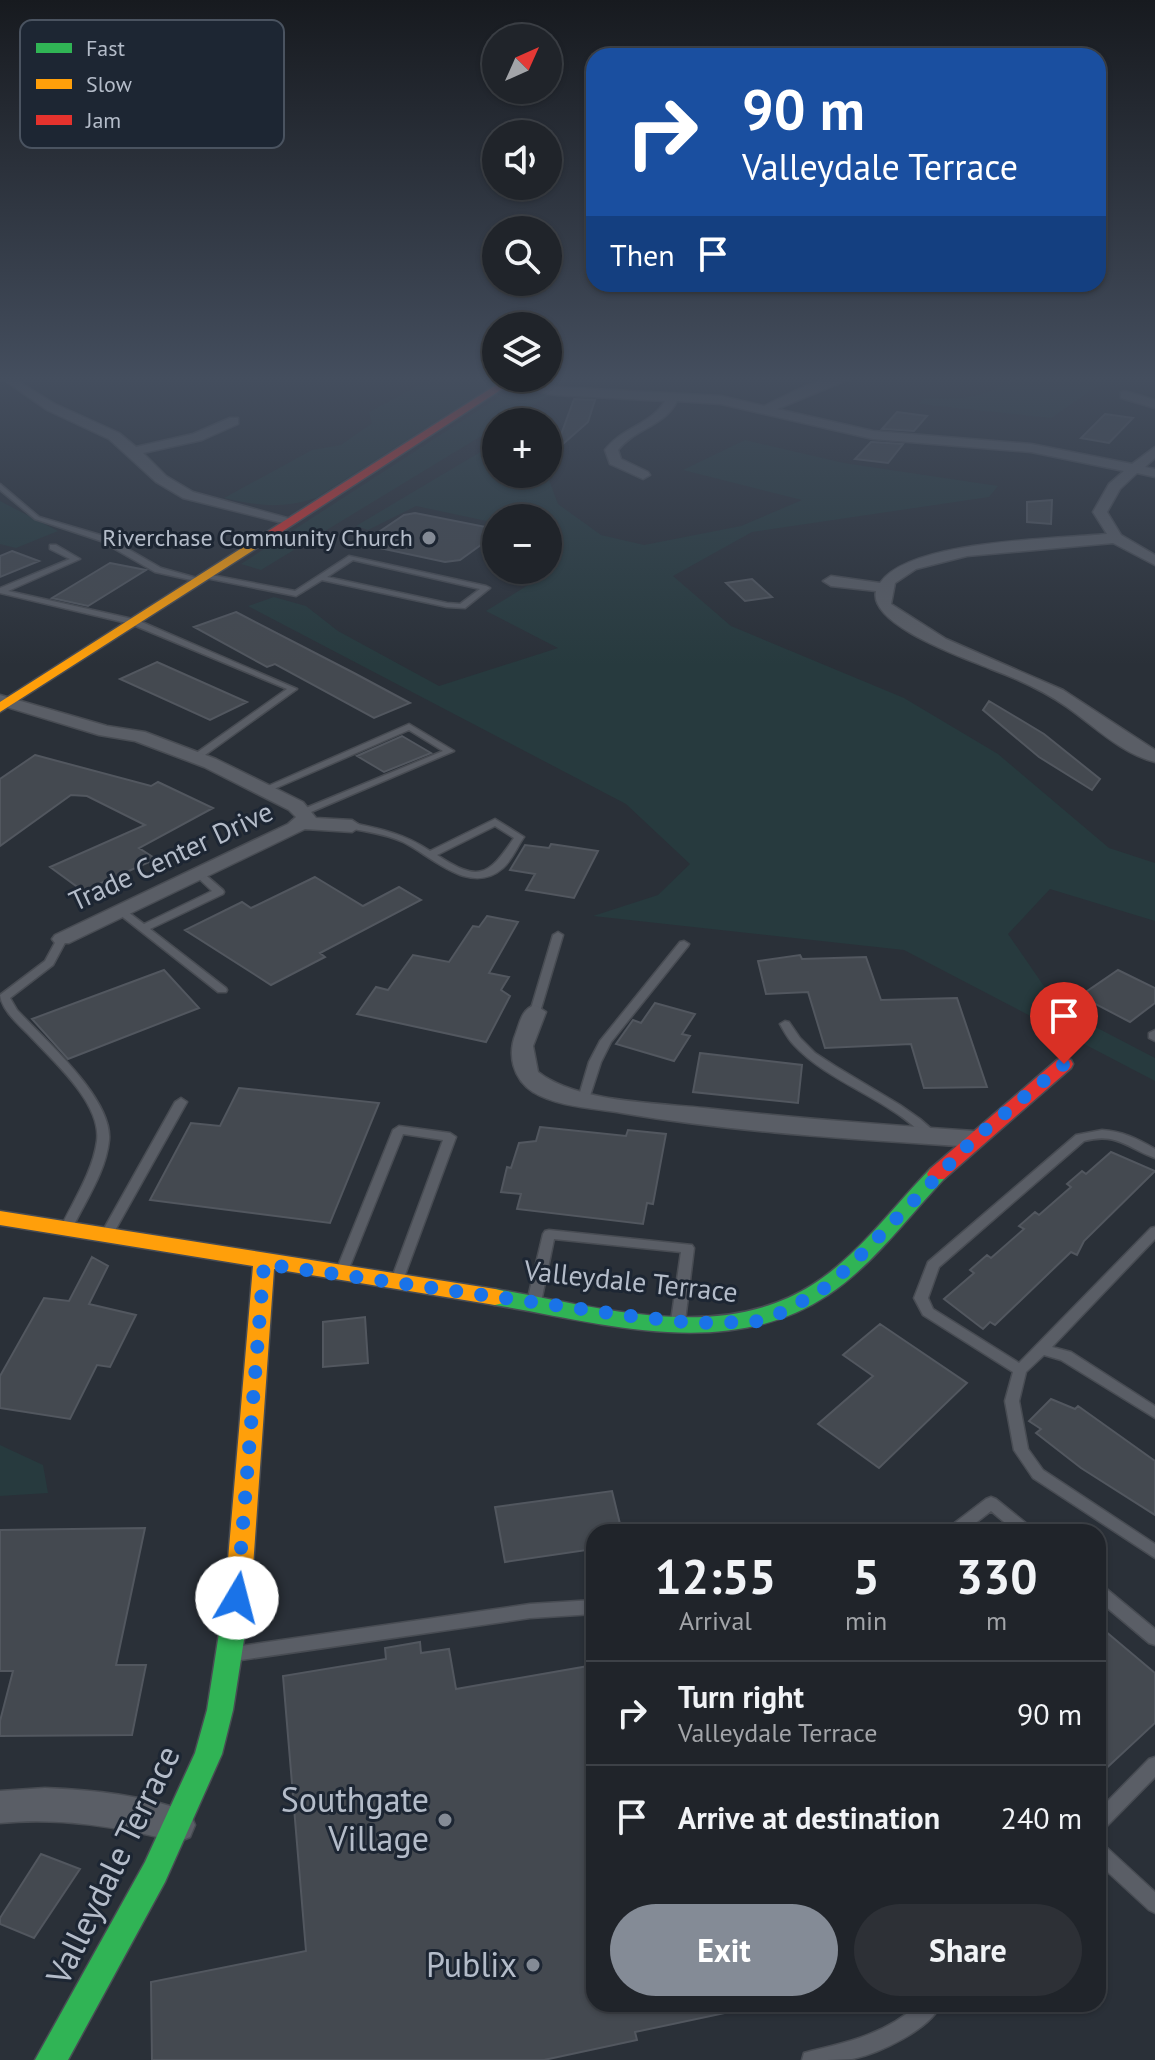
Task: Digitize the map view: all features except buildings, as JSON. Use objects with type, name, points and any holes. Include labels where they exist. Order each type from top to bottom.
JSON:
[{"type":"street","points":[[155,473],[188,495],[291,521]]},
{"type":"street","points":[[3,704],[366,473]]},
{"type":"street","points":[[639,473],[643,475]]},
{"type":"street","points":[[1130,473],[1114,487],[1100,508],[1102,520],[1116,538],[1155,561]]},
{"type":"street","points":[[1116,538],[939,557],[909,567],[892,578],[885,588],[884,606],[910,629],[1041,684],[1129,745],[1155,757]]},
{"type":"street","points":[[831,581],[885,588]]},
{"type":"street","name":"Trade Center Drive","points":[[3,704],[105,731],[139,736],[264,790],[304,818],[352,826]]},
{"type":"street","name":"Trade Center Drive","points":[[62,939],[304,818]]},
{"type":"street","points":[[535,1012],[522,1046],[527,1075],[542,1087],[584,1099],[835,1130],[974,1139]]},
{"type":"street","name":"Valleydale Terrace","points":[[0,1218],[264,1264],[396,1283],[678,1321],[754,1322],[780,1313],[821,1291],[851,1265],[974,1139],[1064,1064]]},
{"type":"street","name":"Valleydale Terrace","points":[[51,2060],[178,1825],[208,1754],[220,1710],[242,1569],[264,1264]]},
{"type":"street","points":[[0,1807],[57,1804],[178,1825]]},
{"type":"lane","points":[[0,486],[37,518],[104,539],[158,570],[296,594],[352,558],[486,588],[462,606],[321,578]]},
{"type":"lane","points":[[1,591],[76,559],[53,547]]},
{"type":"lane","points":[[1,591],[134,622],[293,689],[195,758]]},
{"type":"lane","points":[[264,790],[409,727],[450,751],[304,818]]},
{"type":"lane","points":[[352,826],[409,841],[429,855],[459,871],[482,873],[499,866],[519,837],[495,822],[429,855]]},
{"type":"lane","points":[[142,929],[219,892],[198,873]]},
{"type":"lane","points":[[120,911],[222,990]]},
{"type":"lane","points":[[535,1012],[550,971],[558,935]]},
{"type":"lane","points":[[62,939],[49,963],[4,997],[13,1012],[89,1097],[104,1130],[96,1164],[65,1230]]},
{"type":"lane","points":[[584,1099],[595,1062],[606,1041],[684,944]]},
{"type":"lane","points":[[785,1024],[790,1037],[808,1053],[905,1111],[932,1136]]},
{"type":"lane","points":[[105,1237],[181,1102]]},
{"type":"lane","points":[[340,1275],[399,1130],[450,1137],[396,1283]]},
{"type":"lane","points":[[1020,1370],[928,1312],[921,1298],[933,1265],[1080,1138],[1101,1131],[1117,1134],[1155,1154]]},
{"type":"lane","points":[[1155,1231],[1020,1370],[1012,1401],[1021,1450],[1038,1474],[1155,1552]]},
{"type":"lane","points":[[534,1302],[549,1234],[688,1248],[678,1321]]},
{"type":"lane","points":[[1042,1349],[1066,1356],[1155,1413]]},
{"type":"lane","points":[[963,1524],[991,1503],[1017,1524]]},
{"type":"lane","points":[[1106,1598],[1155,1638]]},
{"type":"lane","points":[[228,1655],[530,1611],[586,1608]]},
{"type":"lane","points":[[1106,1815],[1155,1765]]},
{"type":"lane","points":[[1106,1858],[1155,1904]]},
{"type":"lane","points":[[811,2060],[854,2051],[893,2033],[921,2012]]},
{"type":"green space","points":[[270,473],[355,473],[316,498],[292,504],[248,503],[224,498]]},
{"type":"green space","points":[[381,473],[420,473],[261,570],[241,564]]},
{"type":"green space","points":[[445,473],[482,473],[482,488],[552,488],[558,504],[482,504],[482,520],[416,506],[368,530],[356,526]]},
{"type":"green space","points":[[695,473],[912,473],[998,486],[989,497],[752,532],[673,576],[731,626],[904,698],[998,754],[1109,848],[1155,863],[1155,921],[1050,889],[1008,934],[1059,1008],[1155,1058],[1155,1081],[904,950],[593,916],[658,895],[690,864],[626,804],[248,606],[274,597],[306,606],[338,631],[439,686],[558,648],[486,611],[530,584],[562,584],[562,507],[601,535],[644,545],[741,526],[802,500]]},
{"type":"green space","points":[[0,501],[58,531],[16,548],[0,544]]},
{"type":"green space","points":[[0,1445],[43,1465],[48,1493],[0,1496]]},
{"type":"traffic: fast","points":[[495,1297],[662,1324],[704,1325],[745,1321],[784,1310],[820,1290],[867,1249],[937,1174]]},
{"type":"traffic: fast","points":[[51,2060],[155,1872],[208,1754],[220,1710],[238,1595]]},
{"type":"traffic: slow","points":[[0,708],[259,541]]},
{"type":"traffic: slow","points":[[0,1218],[495,1297]]},
{"type":"traffic: slow","points":[[238,1595],[264,1264]]},
{"type":"traffic: jam","points":[[259,541],[365,473]]},
{"type":"traffic: jam","points":[[937,1174],[1064,1064]]},
{"type":"place","name":"Riverchase Community Church","points":[[429,538]]},
{"type":"place","name":"Southgate Village","points":[[445,1820]]},
{"type":"place","name":"Publix","points":[[533,1965]]},
{"type":"route","points":[[237,1598],[242,1569],[264,1264],[631,1316],[693,1323],[754,1322],[780,1313],[821,1291],[851,1265],[974,1139],[1064,1064]]}]
